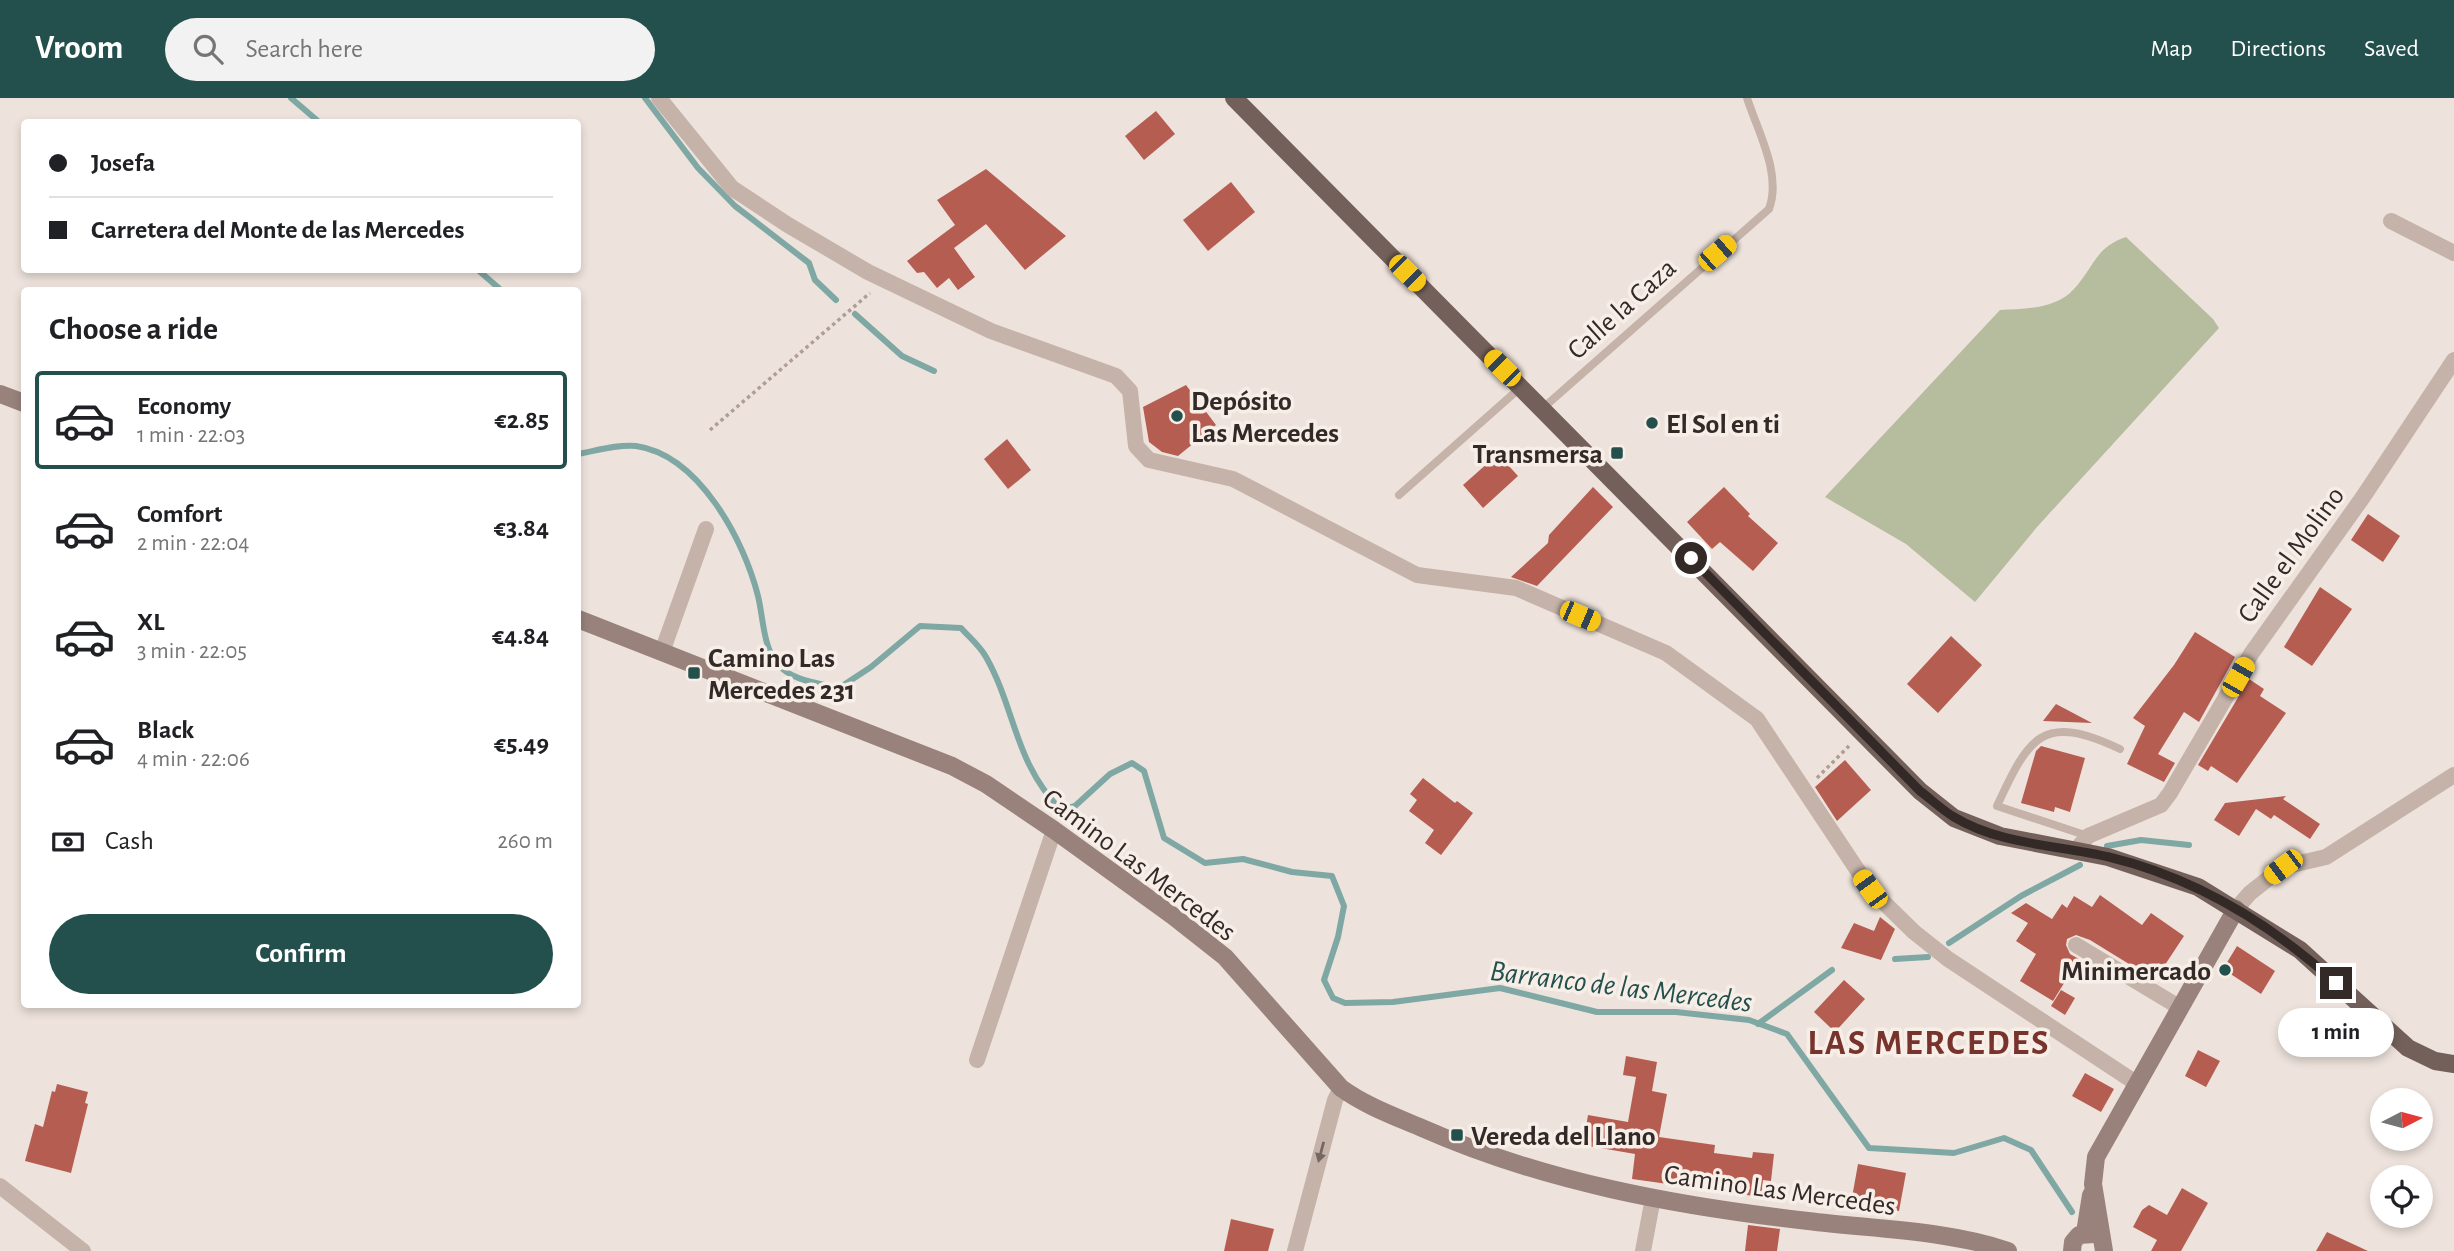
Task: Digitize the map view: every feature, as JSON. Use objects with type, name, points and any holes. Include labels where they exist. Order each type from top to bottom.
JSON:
[{"type":"main road","points":[[1234,98],[1920,791],[1954,818],[2000,836],[2108,857],[2184,881],[2236,909],[2300,950],[2408,1048],[2435,1061],[2454,1064]]},
{"type":"main road","points":[[0,394],[21,402]]},
{"type":"main road","name":"Camino Las Mercedes","points":[[581,620],[951,766],[986,784],[1173,916],[1225,957],[1341,1088],[1360,1101],[1479,1153],[1595,1187],[1755,1215],[1923,1235],[1988,1245],[2008,1251]]},
{"type":"main road","points":[[2085,1233],[2096,1157],[2236,909]]},
{"type":"main road","points":[[2093,1184],[2103,1246]]},
{"type":"main road","points":[[2072,1251],[2075,1239],[2085,1233],[2095,1234],[2103,1246]]},
{"type":"street","points":[[659,98],[732,188],[788,225],[885,280],[991,331],[1116,376],[1129,391],[1136,446],[1149,460],[1233,479],[1417,575],[1516,588],[1666,653],[1758,719],[1870,889],[1914,932],[1948,960],[2136,1083]]},
{"type":"street","points":[[2391,221],[2454,253]]},
{"type":"street","name":"Calle el Molino","points":[[2075,851],[2088,836],[2161,805],[2171,793],[2251,654],[2363,497],[2454,360]]},
{"type":"street","points":[[662,652],[706,528]]},
{"type":"street","points":[[2236,909],[2250,892],[2283,867],[2326,857],[2454,775]]},
{"type":"street","points":[[976,1060],[1054,830]]},
{"type":"street","points":[[2076,945],[2179,1007]]},
{"type":"street","points":[[1295,1251],[1335,1100],[1341,1088]]},
{"type":"street","points":[[0,1186],[83,1251]]},
{"type":"street","points":[[1643,1251],[1653,1198]]},
{"type":"lane","name":"Calle la Caza","points":[[1543,408],[1769,209],[1774,197],[1774,179],[1747,98]]},
{"type":"lane","points":[[1399,495],[1521,387]]},
{"type":"lane","points":[[2088,836],[1997,806],[2015,767],[2033,742],[2056,731],[2088,734],[2120,749]]},
{"type":"path","points":[[710,430],[885,280]]},
{"type":"path","points":[[1804,790],[1843,753]]},
{"type":"green space","points":[[2126,237],[2213,319],[2219,328],[2037,527],[1975,602],[1906,544],[1825,497],[2000,310],[2039,307],[2066,296],[2080,282],[2101,252]]},
{"type":"building","points":[[1156,111],[1175,134],[1144,160],[1125,136]]},
{"type":"building","points":[[986,169],[1066,236],[1025,270],[986,224],[954,248],[975,277],[958,290],[949,278],[937,288],[924,272],[917,273],[907,261],[955,225],[937,200]]},
{"type":"building","points":[[1231,182],[1255,212],[1208,251],[1183,220]]},
{"type":"building","name":"Depósito Las Mercedes","points":[[1186,385],[1216,425],[1178,456],[1162,452],[1149,442],[1143,407]]},
{"type":"building","points":[[1007,439],[1031,470],[1008,489],[984,459]]},
{"type":"building","points":[[1498,454],[1518,476],[1483,508],[1463,485]]},
{"type":"building","points":[[1593,487],[1613,507],[1537,586],[1511,577],[1548,543],[1549,535]]},
{"type":"building","points":[[1724,487],[1750,514],[1748,516],[1778,543],[1753,571],[1720,542],[1712,549],[1687,522]]},
{"type":"building","points":[[2368,514],[2400,536],[2383,562],[2351,540]]},
{"type":"building","points":[[2320,587],[2352,609],[2312,666],[2284,647]]},
{"type":"building","points":[[2195,632],[2235,657],[2199,722],[2184,712],[2158,754],[2175,763],[2164,782],[2127,764],[2145,726],[2133,718],[2174,665]]},
{"type":"building","points":[[1951,636],[1982,665],[1938,713],[1907,684]]},
{"type":"building","points":[[2249,679],[2264,689],[2260,696],[2286,713],[2237,783],[2211,766],[2208,771],[2198,765]]},
{"type":"building","points":[[2056,704],[2092,723],[2043,721]]},
{"type":"building","points":[[2041,746],[2085,758],[2070,812],[2055,807],[2054,812],[2021,803],[2036,751]]},
{"type":"building","points":[[1845,760],[1871,790],[1837,821],[1815,787]]},
{"type":"building","points":[[1423,778],[1455,803],[1457,801],[1473,813],[1441,855],[1425,843],[1434,830],[1409,811],[1417,800],[1410,794]]},
{"type":"building","points":[[2286,796],[2283,799],[2320,824],[2310,839],[2274,815],[2271,819],[2256,809],[2239,836],[2214,820],[2225,803]]},
{"type":"building","points":[[2100,895],[2142,925],[2151,913],[2184,936],[2155,980],[2090,940],[2076,935],[2067,939],[2066,945],[2070,954],[2079,959],[2053,1001],[2020,981],[2036,954],[2016,941],[2028,923],[2011,913],[2026,903],[2052,919],[2062,904],[2067,908],[2074,896],[2092,907]]},
{"type":"building","points":[[1880,917],[1895,929],[1881,960],[1841,948],[1854,923],[1874,931]]},
{"type":"building","points":[[2237,946],[2275,971],[2261,994],[2223,969]]},
{"type":"building","points":[[1844,980],[1865,999],[1835,1032],[1814,1012]]},
{"type":"building","points":[[2061,990],[2075,998],[2065,1015],[2051,1006]]},
{"type":"building","points":[[2198,1050],[2220,1061],[2206,1087],[2185,1076]]},
{"type":"building","points":[[1626,1056],[1657,1062],[1652,1091],[1667,1094],[1659,1137],[1715,1145],[1714,1153],[1752,1158],[1753,1152],[1774,1154],[1771,1181],[1763,1180],[1761,1197],[1632,1179],[1635,1154],[1583,1145],[1588,1115],[1628,1122],[1636,1077],[1623,1075]]},
{"type":"building","points":[[2085,1073],[2114,1089],[2101,1112],[2072,1096]]},
{"type":"building","points":[[57,1084],[88,1092],[85,1103],[88,1104],[71,1173],[25,1161],[35,1124],[43,1127],[52,1091],[55,1092]]},
{"type":"building","points":[[1858,1164],[1906,1173],[1899,1211],[1851,1203]]},
{"type":"building","points":[[2182,1188],[2208,1203],[2181,1251],[2151,1251],[2157,1240],[2133,1227],[2142,1210],[2149,1205],[2167,1215]]},
{"type":"building","points":[[1231,1219],[1274,1229],[1268,1251],[1224,1251]]},
{"type":"building","points":[[1748,1225],[1780,1229],[1777,1251],[1745,1251]]},
{"type":"building","points":[[2327,1232],[2368,1251],[2316,1251]]},
{"type":"waterway","name":"Barranco de las Mercedes","points":[[291,98],[316,119]]},
{"type":"waterway","points":[[645,98],[698,168],[735,206],[809,263],[815,280],[836,300]]},
{"type":"waterway","name":"Barranco de las Mercedes","points":[[481,273],[498,287]]},
{"type":"waterway","points":[[855,314],[902,356],[934,371]]},
{"type":"waterway","name":"Barranco de las Mercedes","points":[[581,453],[636,446],[659,453],[680,465],[699,483],[730,526],[742,550],[758,596],[768,647],[776,662],[789,673],[805,680],[839,688],[871,667],[920,626],[961,628],[986,657],[1034,773],[1061,810],[1075,806],[1110,774],[1132,763],[1144,771],[1164,838],[1205,863],[1243,859],[1292,872],[1332,876],[1344,906],[1338,937],[1324,980],[1333,998],[1345,1003],[1393,1002],[1500,988],[1597,1012],[1676,1012],[1749,1020],[1787,1034],[1869,1148],[1954,1153],[2004,1138],[2031,1150],[2072,1212]]},
{"type":"waterway","points":[[2107,846],[2141,840],[2189,845]]},
{"type":"waterway","points":[[1949,943],[2021,896],[2080,865]]},
{"type":"waterway","points":[[1895,959],[1928,957]]},
{"type":"waterway","points":[[1758,1024],[1832,970]]},
{"type":"place","name":"Depósito Las Mercedes","points":[[1177,416]]},
{"type":"place","name":"El Sol en ti","points":[[1652,423]]},
{"type":"place","name":"Transmersa","points":[[1617,453]]},
{"type":"place","name":"Camino Las Mercedes 231","points":[[694,673]]},
{"type":"place","name":"Minimercado","points":[[2225,970]]},
{"type":"place","name":"Vereda del Llano","points":[[1457,1135]]},
{"type":"district","name":"LAS MERCEDES","points":[[1929,1042]]},
{"type":"route","points":[[1691,558],[1920,791],[1954,818],[2000,836],[2108,857],[2198,887],[2289,942],[2336,983]]}]
